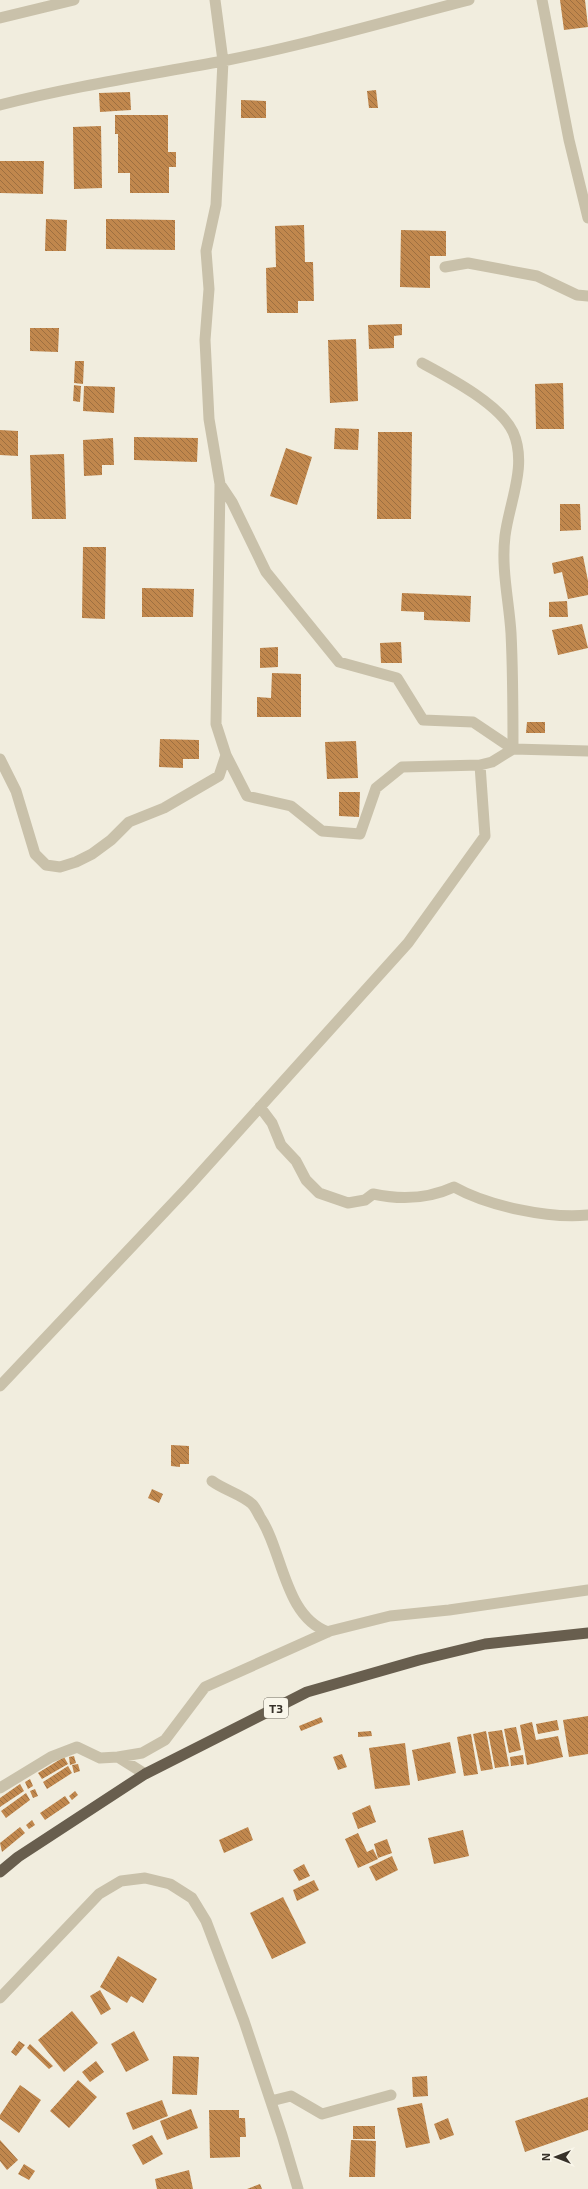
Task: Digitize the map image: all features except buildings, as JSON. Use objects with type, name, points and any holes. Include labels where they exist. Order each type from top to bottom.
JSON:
[{"type":"highway","name":"T3","points":[[0,1872],[18,1857],[145,1774],[307,1692],[419,1660],[484,1644],[588,1633]]},
{"type":"street","points":[[0,18],[74,0]]},
{"type":"street","points":[[215,0],[223,61],[216,205],[206,251],[209,289],[205,340],[209,419],[220,484],[216,724],[226,755],[247,796],[291,806],[322,831],[360,834],[376,788],[402,767],[480,765],[492,762],[513,749]]},
{"type":"street","points":[[0,105],[53,91],[223,61],[309,43],[470,0]]},
{"type":"street","points":[[542,0],[569,140],[588,218]]},
{"type":"street","points":[[445,267],[468,263],[537,276],[577,295],[588,296]]},
{"type":"street","points":[[422,363],[466,386],[492,408],[512,431],[518,447],[519,466],[505,536],[504,555],[511,632],[513,749]]},
{"type":"street","points":[[220,484],[232,502],[266,572],[338,662],[397,678],[423,720],[473,722],[513,749],[588,751]]},
{"type":"street","points":[[0,759],[16,791],[35,854],[46,865],[60,866],[76,862],[92,854],[111,840],[128,822],[164,808],[219,776],[226,755]]},
{"type":"street","points":[[0,1386],[189,1186],[408,942],[485,836],[480,765]]},
{"type":"street","points":[[260,1107],[272,1123],[281,1145],[296,1161],[306,1180],[319,1193],[338,1201],[348,1203],[365,1200],[373,1194],[406,1198],[424,1196],[454,1187],[483,1200],[505,1207],[542,1214],[574,1216],[588,1215]]},
{"type":"street","points":[[212,1481],[252,1504],[274,1541],[281,1569],[297,1604],[309,1620],[320,1629],[328,1632]]},
{"type":"street","points":[[0,1788],[51,1757],[77,1747],[100,1758],[142,1753],[165,1740],[205,1687],[328,1632],[390,1616],[449,1610],[588,1590]]},
{"type":"street","points":[[118,1757],[145,1774]]},
{"type":"street","points":[[0,1998],[99,1894],[121,1881],[145,1878],[170,1884],[192,1898],[206,1921],[244,2021],[271,2101],[298,2189]]},
{"type":"street","points":[[271,2101],[291,2096],[322,2114],[391,2095]]}]
